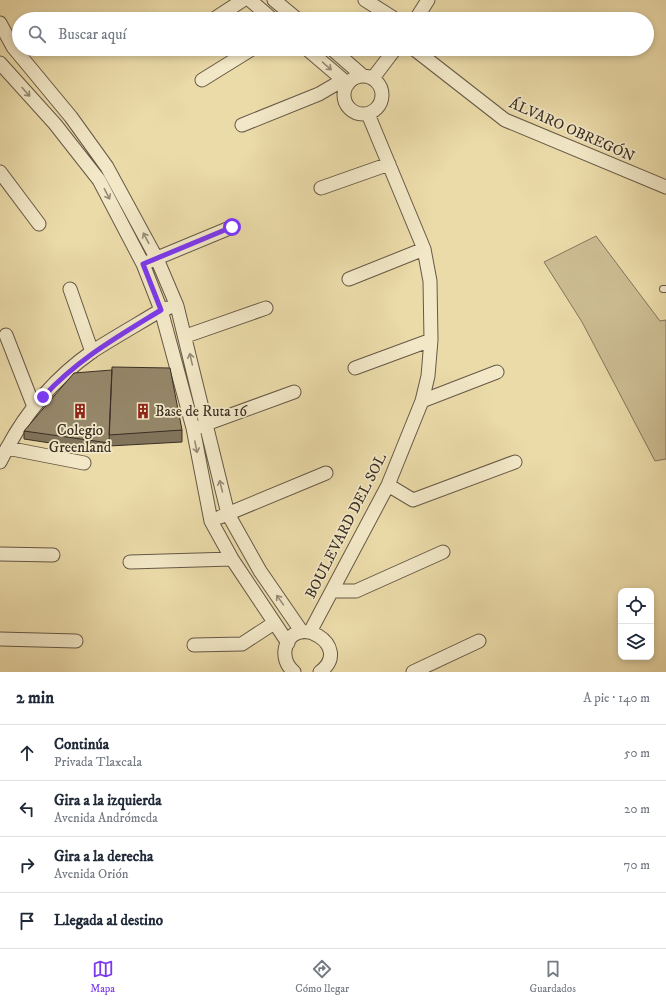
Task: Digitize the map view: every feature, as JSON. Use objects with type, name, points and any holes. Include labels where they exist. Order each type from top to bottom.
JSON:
[{"type":"street","points":[[225,12],[243,0]]},
{"type":"street","points":[[250,0],[264,12]]},
{"type":"street","points":[[274,0],[288,12]]},
{"type":"street","points":[[365,0],[384,12]]},
{"type":"street","points":[[420,12],[428,0]]},
{"type":"street","points":[[0,23],[12,45]]},
{"type":"street","points":[[0,60],[12,48]]},
{"type":"street","points":[[20,56],[71,117],[108,167],[157,259],[177,306],[186,336],[228,514],[260,571],[306,632],[323,638],[330,651],[327,665],[320,672]]},
{"type":"street","points":[[202,80],[241,56]]},
{"type":"street","points":[[315,56],[345,82]]},
{"type":"street","points":[[341,56],[381,88],[382,94],[379,107],[368,114],[357,113],[348,107],[344,98],[345,82]]},
{"type":"street","points":[[242,125],[345,82],[368,77],[388,56]]},
{"type":"street","name":"ÁLVARO OBREGÓN","points":[[422,56],[452,81],[505,120],[666,187]]},
{"type":"street","points":[[0,63],[55,124],[99,180],[143,264],[161,310],[193,428],[211,521],[232,559],[288,643]]},
{"type":"street","name":"BOULEVARD DEL SOL","points":[[306,632],[332,591],[388,485],[422,401],[428,376],[431,340],[430,281],[424,249],[368,114]]},
{"type":"street","points":[[321,188],[389,164]]},
{"type":"street","points":[[0,172],[39,224]]},
{"type":"street","points":[[143,264],[232,227]]},
{"type":"street","points":[[349,279],[424,249]]},
{"type":"street","points":[[70,289],[92,352]]},
{"type":"street","points":[[0,462],[7,448],[34,407],[60,378],[92,352],[161,310],[177,306]]},
{"type":"street","points":[[186,336],[266,308]]},
{"type":"street","points":[[6,335],[34,407]]},
{"type":"street","points":[[355,368],[431,340]]},
{"type":"street","points":[[422,401],[497,372]]},
{"type":"street","points":[[193,428],[206,425],[294,392]]},
{"type":"street","points":[[7,448],[84,463]]},
{"type":"street","points":[[388,485],[413,500],[514,462]]},
{"type":"street","points":[[211,521],[326,474]]},
{"type":"street","points":[[332,591],[356,591],[444,552]]},
{"type":"street","points":[[0,554],[53,555]]},
{"type":"street","points":[[130,562],[232,559]]},
{"type":"street","points":[[194,645],[242,644],[274,623]]},
{"type":"street","points":[[294,672],[286,662],[284,655],[288,643],[295,635],[306,632]]},
{"type":"street","points":[[0,639],[76,641]]},
{"type":"street","points":[[413,672],[479,641]]},
{"type":"shaded area","points":[[596,236],[660,321],[666,320],[666,459],[655,461],[582,322],[544,262]]},
{"type":"building","name":"Base de Ruta 16","points":[[112,367],[170,368],[182,430],[109,435]]},
{"type":"building","name":"Colegio Greenland","points":[[112,370],[109,443],[24,431],[74,373]]},
{"type":"place","name":"Colegio Greenland","points":[[80,411]]},
{"type":"place","name":"Base de Ruta 16","points":[[143,411]]},
{"type":"route","points":[[43,397],[60,378],[92,352],[161,310],[143,264],[232,227]]}]
